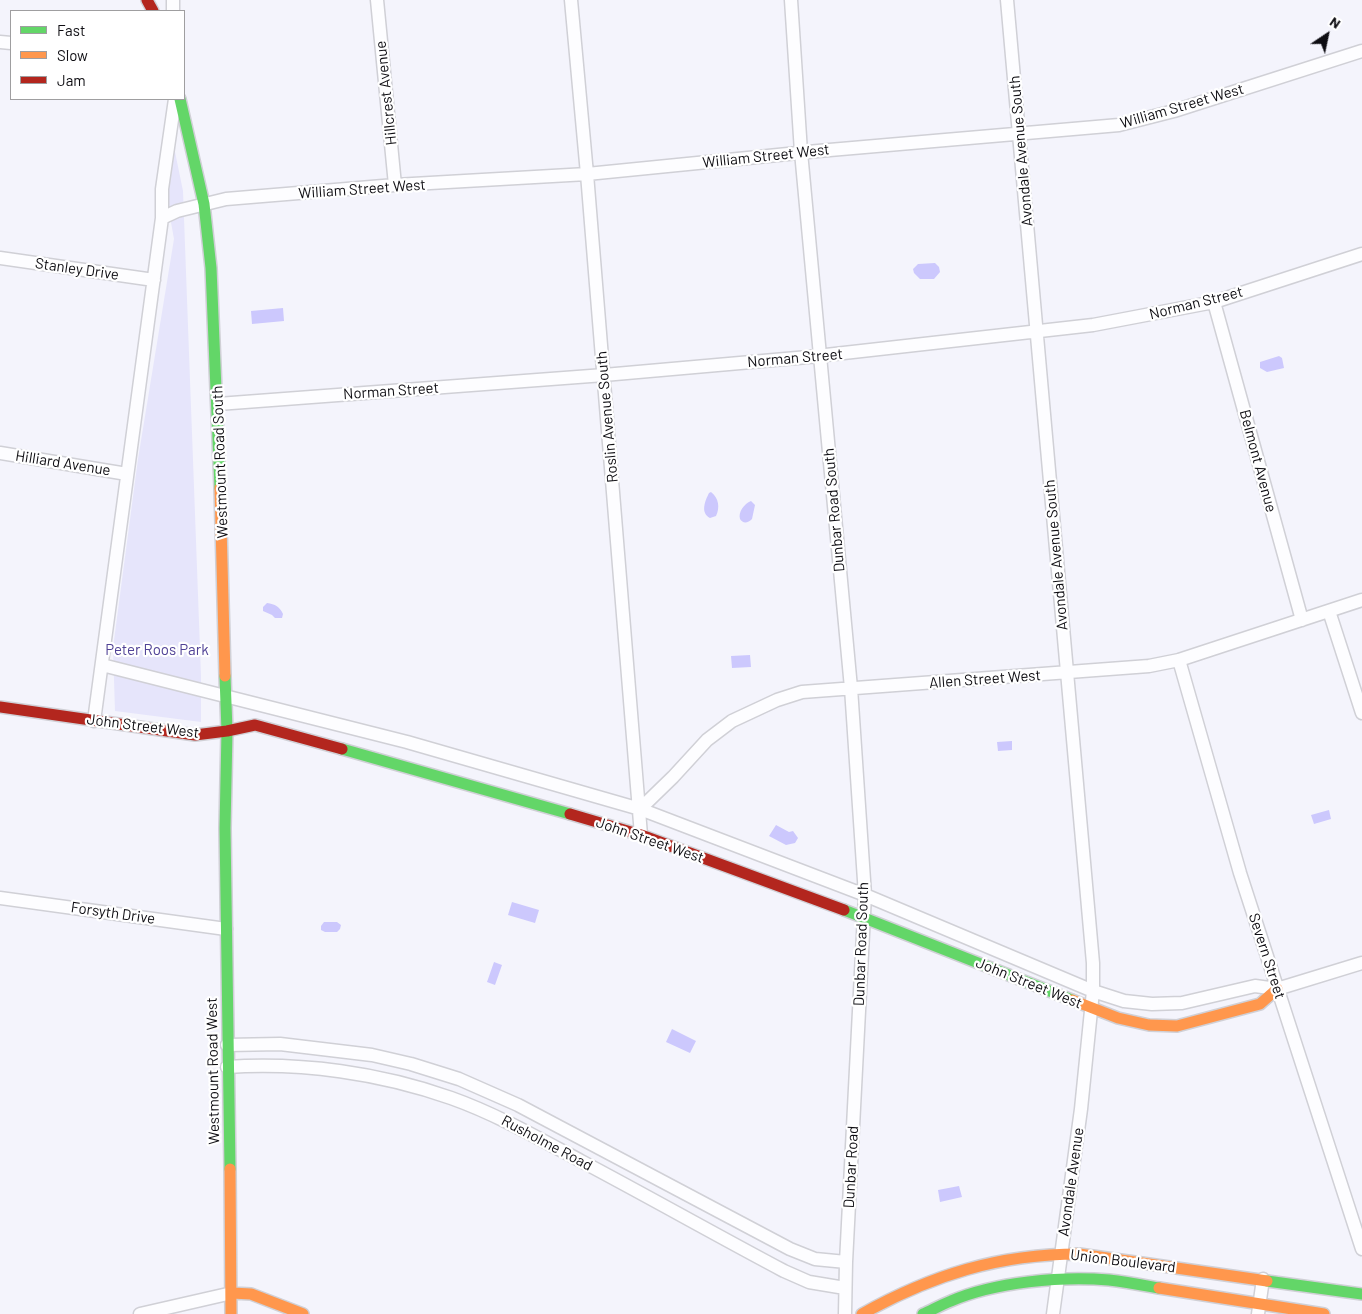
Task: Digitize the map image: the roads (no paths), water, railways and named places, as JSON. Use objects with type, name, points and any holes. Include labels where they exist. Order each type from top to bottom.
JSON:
[{"type":"street","name":"Hillcrest Avenue","points":[[377,0],[395,185]]},
{"type":"street","name":"Roslin Avenue South","points":[[571,0],[588,174],[641,835]]},
{"type":"street","name":"Dunbar Road South","points":[[790,0],[850,688],[865,895],[858,1021]]},
{"type":"street","name":"Avondale Avenue South","points":[[1007,0],[1093,964],[1093,992],[1081,1109]]},
{"type":"street","name":"William Street West","points":[[162,218],[177,211],[226,199],[395,185],[588,174],[802,152],[1119,125],[1174,111],[1362,51]]},
{"type":"street","points":[[94,720],[154,280],[162,218],[162,188],[175,100]]},
{"type":"street","name":"Westmount Road South","points":[[180,100],[204,204],[211,268],[218,404],[227,731],[225,828]]},
{"type":"street","name":"Norman Street","points":[[218,404],[604,375],[820,356],[1093,325],[1214,302],[1362,254]]},
{"type":"street","name":"Stanley Drive","points":[[0,258],[154,280]]},
{"type":"street","name":"Belmont Avenue","points":[[1214,302],[1302,620]]},
{"type":"street","name":"Hilliard Avenue","points":[[0,453],[127,474]]},
{"type":"street","name":"Allen Street West","points":[[640,809],[707,740],[732,721],[770,703],[802,692],[1148,666],[1179,660],[1362,600]]},
{"type":"street","points":[[1330,611],[1362,713]]},
{"type":"street","name":"Severn Street","points":[[1179,660],[1229,836],[1362,1249]]},
{"type":"street","name":"John Street West","points":[[102,665],[414,744],[640,809],[865,895],[1093,992],[1124,1001],[1152,1004],[1182,1003],[1255,986],[1277,989]]},
{"type":"street","name":"John Street West","points":[[0,707],[195,735],[255,725],[387,761],[641,835],[863,917],[1091,1008],[1118,1018],[1150,1025],[1177,1026],[1260,1004],[1277,989],[1362,963]]},
{"type":"street","name":"Westmount Road West","points":[[225,828],[231,1314]]},
{"type":"street","name":"Forsyth Drive","points":[[0,898],[226,928]]},
{"type":"street","name":"Dunbar Road","points":[[845,1314],[858,1021]]},
{"type":"street","name":"Rusholme Road","points":[[227,1045],[280,1044],[372,1054],[459,1079],[518,1105],[790,1249],[815,1258],[846,1262]]},
{"type":"street","name":"Rusholme Road","points":[[227,1067],[280,1066],[367,1075],[450,1098],[507,1121],[784,1272],[809,1282],[845,1288]]},
{"type":"street","name":"Avondale Avenue","points":[[1053,1314],[1081,1109]]},
{"type":"street","name":"Union Boulevard","points":[[862,1314],[902,1292],[956,1272],[1016,1258],[1061,1253],[1263,1279],[1362,1294]]},
{"type":"street","name":"Union Boulevard","points":[[923,1314],[952,1300],[993,1288],[1058,1279],[1109,1280],[1258,1309],[1324,1314]]},
{"type":"street","points":[[1258,1309],[1263,1279]]},
{"type":"street","points":[[140,1314],[232,1293],[251,1294],[303,1314]]},
{"type":"park label","name":"Peter Roos Park","points":[[157,650]]}]
